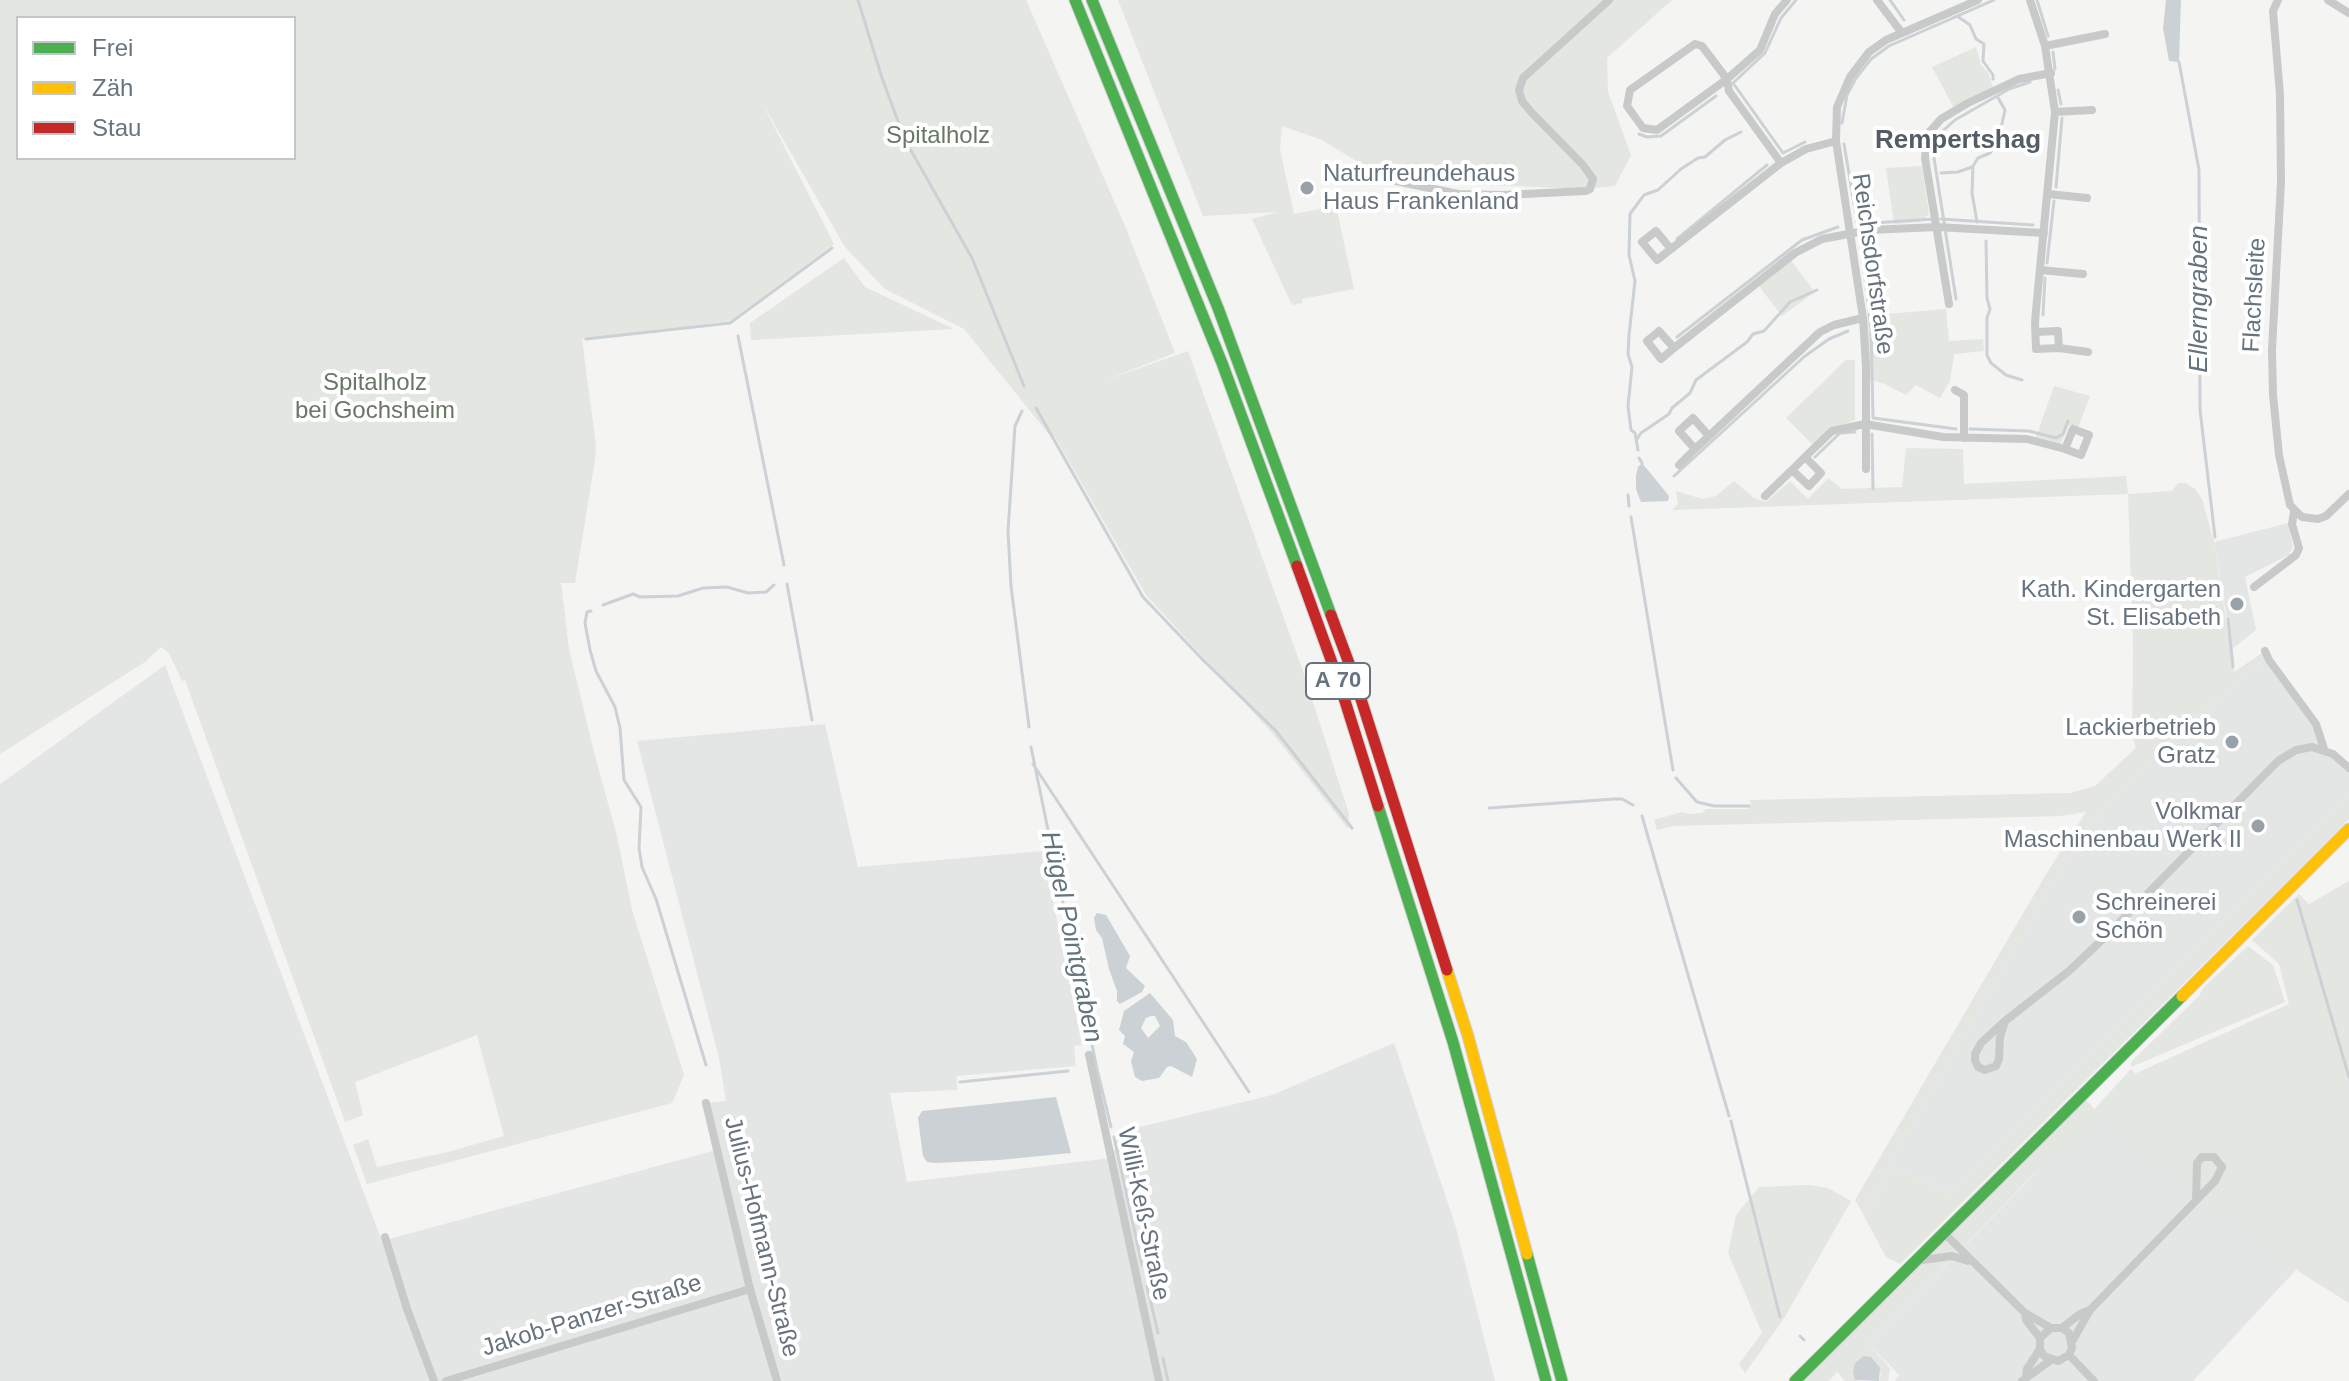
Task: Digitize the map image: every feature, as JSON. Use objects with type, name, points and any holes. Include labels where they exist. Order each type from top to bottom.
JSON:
[{"type":"main road","name":"A 70","points":[[1075,0],[1232,388],[1343,696],[1453,1042],[1546,1381]]},
{"type":"main road","name":"A 70","points":[[1092,0],[1252,395],[1362,702],[1468,1036],[1562,1381]]},
{"type":"main road","points":[[1795,1381],[2349,829]]},
{"type":"street","points":[[1356,171],[1458,194],[1503,195],[1590,189],[1593,179],[1583,165],[1532,113],[1522,101],[1519,90],[1523,78],[1609,0]]},
{"type":"street","points":[[1781,163],[1729,91],[1727,79],[1702,46],[1695,44],[1630,90],[1627,106],[1643,128],[1657,130],[1727,79],[1760,50],[1775,14],[1787,0]]},
{"type":"street","points":[[1877,0],[1902,33]]},
{"type":"street","name":"Reichsdorfstraße","points":[[1866,469],[1863,318],[1836,141],[1837,107],[1850,77],[1869,52],[1902,33],[1978,0]]},
{"type":"street","points":[[2030,0],[2045,46],[2055,112],[2036,349],[2088,352]]},
{"type":"street","name":"Flachsleite","points":[[2254,587],[2296,555],[2299,548],[2292,524],[2294,512],[2279,455],[2273,395],[2281,142],[2273,11],[2269,0]]},
{"type":"street","name":"Flachsleite","points":[[2273,11],[2278,0]]},
{"type":"street","points":[[2328,0],[2349,13]]},
{"type":"street","points":[[2045,46],[2105,34]]},
{"type":"street","points":[[1949,304],[1925,148],[1931,130],[1950,113],[1995,90],[2019,79],[2051,73]]},
{"type":"street","points":[[2055,112],[2092,110]]},
{"type":"street","points":[[1671,249],[1781,163],[1806,149],[1836,141]]},
{"type":"street","points":[[2048,194],[2087,198]]},
{"type":"street","points":[[1674,348],[1808,245],[1822,239],[1890,228],[1937,227],[2044,233]]},
{"type":"street","points":[[2040,270],[2083,274]]},
{"type":"street","points":[[1679,465],[1820,332],[1847,320],[1863,318]]},
{"type":"street","points":[[2036,332],[2058,331],[2059,348]]},
{"type":"street","points":[[1955,390],[1964,395],[1964,438]]},
{"type":"street","points":[[1695,449],[1679,431],[1693,418],[1709,436]]},
{"type":"street","points":[[1765,496],[1832,431],[1865,424],[1924,435],[2027,439],[2065,449]]},
{"type":"street","points":[[1792,470],[1809,486],[1821,473],[1805,457]]},
{"type":"street","points":[[2294,512],[2309,520],[2318,519],[2333,511],[2349,494]]},
{"type":"street","points":[[2265,651],[2316,724],[2324,749]]},
{"type":"street","points":[[2005,1021],[1996,1066],[1985,1070],[1978,1067],[1975,1054],[1981,1043],[2005,1021],[2069,971],[2103,939],[2278,761],[2296,750],[2312,747],[2324,749],[2349,768]]},
{"type":"street","name":"Willi-Keß-Straße","points":[[1089,1055],[1159,1381]]},
{"type":"street","name":"Julius-Hofmann-Straße","points":[[706,1103],[750,1289],[777,1381]]},
{"type":"street","points":[[2024,1379],[2051,1360],[2064,1359],[2069,1355],[2073,1340],[2090,1310],[2196,1200],[2221,1173],[2222,1167],[2214,1157],[2202,1157],[2197,1163],[2196,1200]]},
{"type":"street","points":[[1943,1232],[2025,1313],[2051,1328],[2062,1328],[2090,1310]]},
{"type":"street","points":[[385,1237],[434,1381]]},
{"type":"street","points":[[1914,1261],[1952,1256],[1971,1262]]},
{"type":"street","name":"Jakob-Panzer-Straße","points":[[446,1381],[750,1289]]},
{"type":"street","points":[[2024,1379],[2040,1349],[2040,1338],[2026,1320],[2025,1313]]},
{"type":"street","points":[[2040,1338],[2051,1328]]},
{"type":"street","points":[[2062,1328],[2073,1340]]},
{"type":"street","points":[[2040,1349],[2051,1360]]},
{"type":"street","points":[[2069,1355],[2094,1381]]},
{"type":"shaded area","points":[[2166,0],[2181,0],[2179,62],[2169,61],[2163,28]]},
{"type":"shaded area","points":[[1642,463],[1669,496],[1668,501],[1641,502],[1636,489],[1636,476]]},
{"type":"shaded area","name":"Kath. Kindergarten St. Elisabeth","points":[[2288,523],[2293,546],[2289,555],[2245,577],[2256,630],[2232,649],[2214,542]]},
{"type":"shaded area","points":[[2267,657],[2307,712],[2323,750],[2349,769],[2349,796],[1952,1194],[1895,1166],[1865,1218],[1862,1212],[2056,877],[2093,823],[2171,739]]},
{"type":"shaded area","points":[[165,665],[382,1241],[716,1150],[706,1103],[726,1101],[719,1058],[637,741],[825,724],[858,867],[1043,851],[1082,1045],[1074,1046],[1076,1066],[957,1076],[957,1090],[890,1093],[907,1182],[1112,1158],[1119,1132],[1272,1095],[1394,1043],[1455,1224],[1495,1381],[0,1381],[0,784]]},
{"type":"shaded area","points":[[1097,913],[1106,915],[1130,956],[1126,968],[1145,986],[1142,992],[1120,1004],[1102,938],[1096,930],[1094,918]]},
{"type":"shaded area","points":[[1150,993],[1173,1020],[1175,1036],[1186,1042],[1197,1059],[1192,1077],[1171,1066],[1159,1078],[1142,1081],[1135,1077],[1131,1061],[1134,1052],[1123,1044],[1125,1036],[1119,1030],[1124,1011]],"holes":[[[1155,1016],[1160,1026],[1148,1038],[1141,1028],[1146,1018]]]},
{"type":"shaded area","points":[[2131,1069],[2303,1249],[2295,1271],[2193,1381],[1895,1381],[1899,1375],[1869,1344],[2033,1176]]},
{"type":"shaded area","points":[[1056,1097],[1071,1153],[936,1163],[927,1162],[923,1156],[918,1118],[922,1111]]},
{"type":"shaded area","points":[[1864,1356],[1871,1357],[1880,1368],[1879,1381],[1855,1380],[1855,1363]]},
{"type":"green space","points":[[0,0],[1026,0],[1125,226],[1175,353],[1103,381],[1188,351],[1304,674],[1349,814],[1348,829],[1273,734],[1146,595],[1055,437],[1052,438],[964,329],[885,289],[845,247],[761,101],[834,244],[730,321],[582,339],[596,446],[595,460],[575,583],[561,583],[569,649],[617,836],[632,910],[684,1075],[672,1103],[367,1184],[353,1145],[368,1139],[377,1167],[504,1136],[477,1035],[355,1082],[363,1115],[345,1122],[185,680],[182,681],[169,653],[161,647],[145,662],[0,754]]},
{"type":"green space","points":[[1118,0],[1672,0],[1607,58],[1608,92],[1631,155],[1615,186],[1580,189],[1427,182],[1363,165],[1322,140],[1282,126],[1280,149],[1294,214],[1336,206],[1354,289],[1302,299],[1303,303],[1292,305],[1252,219],[1278,212],[1203,216]]},
{"type":"green space","points":[[1976,47],[1994,90],[1955,110],[1932,67]]},
{"type":"green space","points":[[1922,166],[1929,214],[1920,222],[1894,224],[1886,168]]},
{"type":"green space","points":[[844,258],[865,287],[954,329],[751,340],[750,323]]},
{"type":"green space","points":[[1790,259],[1815,292],[1782,316],[1758,285]]},
{"type":"green space","points":[[1946,309],[1949,341],[1983,339],[1984,351],[1954,354],[1950,381],[1940,398],[1916,385],[1906,395],[1867,379],[1863,316]]},
{"type":"green space","points":[[1846,360],[1855,360],[1855,420],[1827,431],[1813,445],[1786,418]]},
{"type":"green space","points":[[2054,386],[2090,396],[2078,428],[2069,425],[2060,446],[2035,440]]},
{"type":"green space","points":[[1906,448],[1963,449],[1964,484],[2126,476],[2128,494],[1672,510],[1678,504],[1676,491],[1702,499],[1716,496],[1734,481],[1754,498],[1766,502],[1790,481],[1808,499],[1828,478],[1842,489],[1902,487]]},
{"type":"green space","points":[[2178,483],[2186,483],[2195,489],[2202,499],[2214,542],[2234,672],[2265,651],[2267,657],[2171,739],[2093,823],[2056,877],[1862,1212],[1855,1200],[2048,871],[2086,812],[2061,816],[1673,826],[1657,830],[1654,820],[1682,812],[1702,813],[1706,809],[1749,809],[1749,800],[2070,793],[2095,786],[2136,748],[2132,735],[2133,647],[2128,494],[2172,491]]},
{"type":"green space","points":[[2349,796],[2349,819],[2266,902],[1900,1264],[1886,1257],[1865,1218],[1895,1166],[1952,1194]]},
{"type":"green space","points":[[2349,881],[2349,1303],[2301,1273],[2122,1136],[2112,1125],[2102,1101],[2132,1075],[2289,1004],[2279,964],[2252,940],[2299,894],[2309,904]]},
{"type":"green space","points":[[2248,946],[2273,965],[2285,1002],[2131,1067],[2131,1062]]},
{"type":"green space","points":[[2081,1096],[2102,1121],[2081,1133],[2032,1176],[1869,1344],[1890,1368],[1888,1381],[1879,1381],[1882,1373],[1845,1381],[1837,1372],[1829,1381],[1795,1381]]},
{"type":"green space","points":[[1809,1185],[1828,1188],[1851,1201],[1783,1320],[1745,1373],[1739,1364],[1762,1333],[1728,1253],[1736,1215],[1759,1187]]},
{"type":"waterway","name":"Hügel Pointgraben","points":[[858,0],[905,140],[972,258],[1024,386]]},
{"type":"waterway","points":[[1796,0],[1781,18],[1765,53],[1733,83],[1783,153],[1805,142]]},
{"type":"waterway","points":[[1890,0],[1904,20]]},
{"type":"waterway","points":[[1842,123],[1847,95],[1871,59],[1889,46],[1994,0]]},
{"type":"waterway","points":[[2037,0],[2048,36]]},
{"type":"waterway","points":[[1957,16],[1970,25],[1976,39],[1984,44],[1983,61],[1993,79]]},
{"type":"waterway","points":[[2053,52],[2055,69]]},
{"type":"waterway","name":"Ellerngraben","points":[[2179,62],[2199,170],[2200,410],[2215,537]]},
{"type":"waterway","points":[[1956,299],[1934,158],[1937,136],[1955,120],[2009,89],[2030,82]]},
{"type":"waterway","points":[[2058,90],[2061,104]]},
{"type":"waterway","points":[[1639,134],[1661,136],[1716,96]]},
{"type":"waterway","points":[[1977,222],[1972,193],[1973,166],[1978,158],[1990,153],[2001,138],[2005,110],[1997,96]]},
{"type":"waterway","points":[[2056,187],[2062,118]]},
{"type":"waterway","points":[[1638,450],[1628,406],[1632,367],[1628,354],[1629,335],[1635,281],[1629,255],[1630,214],[1644,195],[1658,190],[1681,169],[1741,132]]},
{"type":"waterway","points":[[2001,138],[2003,149],[2028,150]]},
{"type":"waterway","points":[[1844,144],[1871,328],[1873,418],[1956,429]]},
{"type":"waterway","points":[[1677,239],[1767,165]]},
{"type":"waterway","points":[[1941,173],[1972,167]]},
{"type":"waterway","points":[[2047,263],[2054,201]]},
{"type":"waterway","points":[[1858,224],[1934,219]]},
{"type":"waterway","points":[[1941,219],[2033,225]]},
{"type":"waterway","points":[[1677,337],[1802,240],[1838,227]]},
{"type":"waterway","points":[[1986,241],[1990,309],[1987,318],[1987,355],[1991,363],[2006,375],[2022,380]]},
{"type":"waterway","points":[[586,339],[730,323],[832,248]]},
{"type":"waterway","points":[[2043,315],[2045,278]]},
{"type":"waterway","points":[[1637,439],[1669,414],[1690,393],[1696,380],[1747,342],[1753,334],[1764,331],[1790,302],[1817,290]]},
{"type":"waterway","points":[[1674,476],[1805,356],[1829,339],[1848,331]]},
{"type":"waterway","points":[[738,336],[784,565]]},
{"type":"waterway","points":[[1036,408],[1143,597],[1276,731],[1352,828]]},
{"type":"waterway","name":"Hügel Pointgraben","points":[[1022,411],[1015,426],[1008,531],[1011,586],[1029,727]]},
{"type":"waterway","points":[[1970,429],[2029,431],[2056,438],[2063,434],[2068,421]]},
{"type":"waterway","points":[[1815,457],[1840,433],[1855,432]]},
{"type":"waterway","points":[[1872,434],[1873,489]]},
{"type":"waterway","points":[[1639,458],[1642,463]]},
{"type":"waterway","points":[[1628,495],[1629,506]]},
{"type":"waterway","points":[[1631,517],[1673,770]]},
{"type":"waterway","points":[[787,584],[812,720]]},
{"type":"waterway","points":[[603,605],[633,594],[640,597],[678,596],[703,588],[727,587],[748,593],[766,592],[774,585]]},
{"type":"waterway","points":[[591,611],[587,612],[585,623],[590,650],[596,671],[615,707],[624,780],[641,807],[639,848],[642,867],[656,899],[706,1065]]},
{"type":"waterway","name":"Ellerngraben","points":[[2228,619],[2233,667]]},
{"type":"waterway","name":"Hügel Pointgraben","points":[[1031,747],[1111,1127]]},
{"type":"waterway","points":[[1033,764],[1249,1092]]},
{"type":"waterway","points":[[1676,778],[1697,802],[1714,806],[1749,806]]},
{"type":"waterway","points":[[1489,808],[1614,799],[1622,799],[1633,805]]},
{"type":"waterway","points":[[1642,816],[1729,1116]]},
{"type":"waterway","name":"Ellerngraben","points":[[2297,900],[2349,1077]]},
{"type":"waterway","points":[[960,1082],[1068,1071]]},
{"type":"waterway","points":[[1731,1121],[1780,1317]]},
{"type":"waterway","name":"Hügel Pointgraben","points":[[1114,1137],[1142,1265]]},
{"type":"waterway","name":"Hügel Pointgraben","points":[[1147,1286],[1158,1333]]},
{"type":"waterway","points":[[1800,1336],[1804,1340]]},
{"type":"waterway","name":"Hügel Pointgraben","points":[[1163,1358],[1168,1381]]},
{"type":"traffic: fast","points":[[1075,0],[1222,363],[1297,566]]},
{"type":"traffic: fast","points":[[1092,0],[1218,308],[1331,615]]},
{"type":"traffic: fast","points":[[1378,806],[1453,1042],[1546,1381]]},
{"type":"traffic: fast","points":[[1795,1381],[2182,996]]},
{"type":"traffic: fast","points":[[1527,1254],[1562,1381]]},
{"type":"traffic: slow","points":[[2182,996],[2349,829]]},
{"type":"traffic: slow","points":[[1447,970],[1527,1254]]},
{"type":"traffic: jam","points":[[1297,566],[1339,682],[1378,806]]},
{"type":"traffic: jam","points":[[1331,615],[1353,674],[1447,970]]},
{"type":"place","name":"Naturfreundehaus Haus Frankenland","points":[[1307,188]]},
{"type":"place","name":"Kath. Kindergarten St. Elisabeth","points":[[2237,604]]},
{"type":"place","name":"Lackierbetrieb Gratz","points":[[2232,742]]},
{"type":"place","name":"Volkmar Maschinenbau Werk II","points":[[2258,826]]},
{"type":"place","name":"Schreinerei Schön","points":[[2079,917]]},
{"type":"district","name":"Rempertshag","points":[[1958,141]]},
{"type":"park label","name":"Spitalholz","points":[[938,136]]},
{"type":"park label","name":"Spitalholz bei Gochsheim","points":[[375,397]]}]
